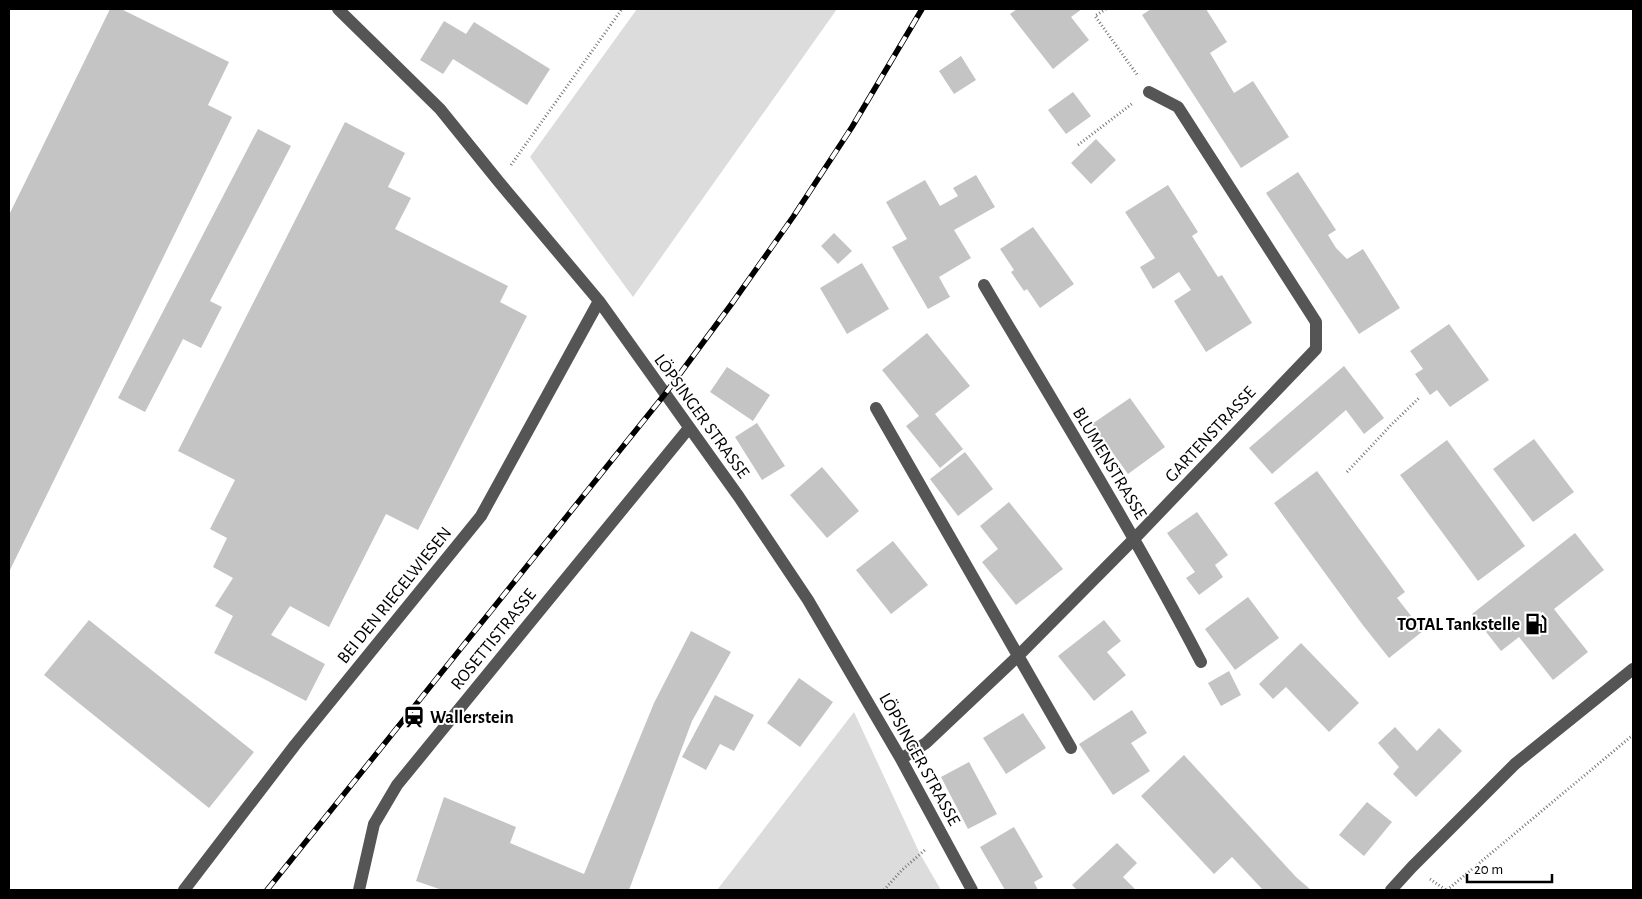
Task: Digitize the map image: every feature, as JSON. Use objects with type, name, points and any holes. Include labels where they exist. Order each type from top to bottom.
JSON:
[{"type":"street","name":"LÖPSINGER STRASSE","points":[[338,9],[440,108],[499,182],[599,301],[739,497],[808,600],[901,759],[972,890]]},
{"type":"street","name":"GARTENSTRASSE","points":[[901,759],[926,743],[1018,656],[1134,539],[1316,349],[1316,322],[1178,107],[1149,92]]},
{"type":"street","name":"BLUMENSTRASSE","points":[[984,285],[1134,539],[1201,662]]},
{"type":"street","name":"BEI DEN RIEGELWIESEN","points":[[184,890],[295,745],[481,516],[599,301]]},
{"type":"street","points":[[876,408],[1071,748]]},
{"type":"street","name":"ROSETTISTRASSE","points":[[360,890],[374,824],[397,785],[689,428]]},
{"type":"street","points":[[1391,890],[1412,866],[1514,764],[1633,669]]},
{"type":"path","points":[[499,182],[622,9]]},
{"type":"path","points":[[1078,145],[1149,92],[1095,16],[1106,9]]},
{"type":"path","points":[[1347,472],[1420,397]]},
{"type":"path","points":[[1448,890],[1633,735]]},
{"type":"path","points":[[884,890],[920,854],[944,838]]},
{"type":"shaded area","points":[[637,9],[837,9],[633,297],[530,157]]},
{"type":"shaded area","points":[[854,712],[920,854],[941,890],[717,890]]},
{"type":"building","points":[[110,9],[121,9],[229,62],[208,105],[232,117],[9,572],[9,215]]},
{"type":"building","points":[[1017,9],[1082,9],[1071,17],[1089,40],[1053,69],[1010,14]]},
{"type":"building","points":[[1151,9],[1206,9],[1227,42],[1210,53],[1234,93],[1253,81],[1289,137],[1241,168],[1142,15]]},
{"type":"building","points":[[444,21],[466,34],[474,22],[550,69],[527,105],[453,59],[443,74],[420,60]]},
{"type":"building","points":[[961,56],[976,80],[954,94],[939,71]]},
{"type":"building","points":[[1073,92],[1091,116],[1066,134],[1048,110]]},
{"type":"building","points":[[345,122],[405,153],[388,187],[411,198],[395,229],[508,286],[500,302],[527,316],[418,530],[386,514],[329,627],[290,606],[271,635],[325,664],[306,701],[214,653],[233,616],[215,606],[233,578],[213,567],[227,538],[210,529],[235,480],[178,451]]},
{"type":"building","points":[[258,129],[291,146],[210,301],[222,307],[201,348],[183,339],[145,412],[118,398]]},
{"type":"building","points":[[1096,139],[1116,160],[1091,184],[1071,163]]},
{"type":"building","points":[[1298,172],[1336,230],[1328,235],[1336,248],[1347,259],[1363,249],[1400,308],[1359,334],[1266,193]]},
{"type":"building","points":[[976,175],[995,207],[954,230],[971,258],[939,277],[950,297],[928,309],[892,247],[907,239],[886,202],[925,180],[940,206],[958,196],[953,188]]},
{"type":"building","points":[[1168,185],[1198,232],[1192,236],[1218,277],[1222,275],[1252,323],[1206,352],[1174,301],[1191,290],[1179,272],[1153,289],[1140,267],[1155,258],[1125,212]]},
{"type":"building","points":[[1033,227],[1074,284],[1040,308],[1027,289],[1024,291],[1011,272],[1014,270],[1000,249]]},
{"type":"building","points":[[834,233],[852,251],[838,264],[821,246]]},
{"type":"building","points":[[862,263],[889,309],[847,334],[820,288]]},
{"type":"building","points":[[1449,324],[1489,380],[1450,407],[1437,390],[1430,395],[1415,374],[1423,369],[1410,351]]},
{"type":"building","points":[[927,333],[970,386],[935,414],[963,449],[940,468],[906,426],[919,416],[882,370]]},
{"type":"building","points":[[1344,366],[1384,418],[1364,434],[1346,410],[1272,474],[1249,448]]},
{"type":"building","points":[[727,367],[770,395],[753,421],[710,392]]},
{"type":"building","points":[[1130,398],[1165,447],[1128,474],[1092,424]]},
{"type":"building","points":[[757,423],[785,466],[762,480],[735,437]]},
{"type":"building","points":[[1534,439],[1574,492],[1533,522],[1493,469]]},
{"type":"building","points":[[1447,440],[1525,546],[1478,581],[1400,475]]},
{"type":"building","points":[[965,452],[993,489],[958,516],[930,479]]},
{"type":"building","points":[[822,467],[859,511],[827,538],[790,495]]},
{"type":"building","points":[[1317,471],[1405,592],[1397,598],[1423,631],[1389,658],[1274,503]]},
{"type":"building","points":[[1009,502],[1063,569],[1016,605],[982,562],[998,549],[980,526]]},
{"type":"building","points":[[1197,512],[1228,555],[1215,565],[1223,577],[1199,595],[1186,578],[1195,572],[1167,533]]},
{"type":"building","points":[[1575,533],[1604,570],[1554,609],[1588,652],[1553,680],[1519,637],[1501,651],[1472,614]]},
{"type":"building","points":[[893,541],[928,585],[891,614],[856,570]]},
{"type":"building","points":[[1248,597],[1279,638],[1235,670],[1205,629]]},
{"type":"building","points":[[89,620],[254,752],[209,808],[44,675]]},
{"type":"building","points":[[1104,620],[1121,641],[1107,652],[1126,675],[1094,701],[1058,656]]},
{"type":"building","points":[[691,631],[731,652],[692,721],[629,890],[442,890],[416,881],[444,797],[516,827],[510,843],[584,874],[654,703]]},
{"type":"building","points":[[1301,643],[1359,703],[1329,732],[1286,687],[1273,699],[1259,684]]},
{"type":"building","points":[[1229,671],[1241,695],[1221,706],[1208,683]]},
{"type":"building","points":[[799,678],[833,702],[800,747],[767,723]]},
{"type":"building","points":[[715,695],[754,715],[734,751],[720,744],[706,770],[682,757]]},
{"type":"building","points":[[1132,710],[1147,733],[1131,743],[1150,771],[1113,795],[1079,744]]},
{"type":"building","points":[[1023,713],[1046,748],[1006,774],[983,738]]},
{"type":"building","points":[[1395,727],[1417,751],[1439,728],[1462,751],[1416,797],[1393,774],[1399,767],[1378,743]]},
{"type":"building","points":[[1184,755],[1296,877],[1311,890],[1263,890],[1232,857],[1214,874],[1141,796]]},
{"type":"building","points":[[969,762],[997,814],[968,829],[941,777]]},
{"type":"building","points":[[1367,802],[1392,822],[1364,856],[1339,835]]},
{"type":"building","points":[[1014,827],[1043,877],[1034,882],[1038,890],[1005,890],[980,847]]},
{"type":"building","points":[[1117,843],[1137,863],[1123,877],[1136,890],[1077,890],[1072,885]]},
{"type":"railway","points":[[267,890],[665,394],[793,217],[852,127],[922,9]]},
{"type":"place","name":"TOTAL Tankstelle","points":[[1536,624]]},
{"type":"place","name":"Wallerstein","points":[[414,717]]}]
